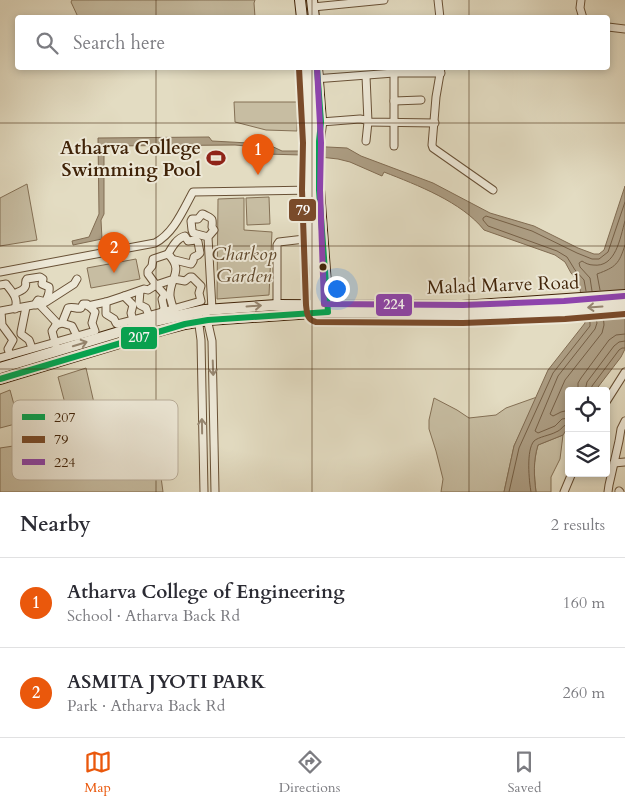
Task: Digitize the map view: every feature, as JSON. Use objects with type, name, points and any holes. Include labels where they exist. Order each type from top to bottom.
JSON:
[{"type":"main road","points":[[300,0],[302,15]]},
{"type":"main road","points":[[309,70],[314,79]]},
{"type":"main road","points":[[316,70],[314,79],[315,103],[312,143],[315,190],[328,308]]},
{"type":"main road","points":[[315,103],[321,122],[313,238],[316,309]]},
{"type":"main road","name":"Malad Marve Road","points":[[564,305],[625,296]]},
{"type":"main road","name":"Malad Marve Road","points":[[0,368],[56,347],[159,320],[175,312],[277,305],[316,309]]},
{"type":"main road","name":"Malad Marve Road","points":[[0,380],[162,330],[205,310],[625,305]]},
{"type":"street","points":[[313,8],[384,0]]},
{"type":"street","points":[[438,0],[440,15]]},
{"type":"street","points":[[582,0],[580,8],[582,15]]},
{"type":"street","points":[[610,27],[625,29]]},
{"type":"street","points":[[314,79],[441,70],[436,97],[433,148],[493,190]]},
{"type":"street","points":[[394,73],[394,146]]},
{"type":"street","points":[[366,76],[368,122],[366,140]]},
{"type":"street","points":[[394,101],[421,100]]},
{"type":"street","points":[[321,122],[360,119],[368,122],[435,123]]},
{"type":"street","points":[[0,272],[155,243],[163,239],[174,226],[193,192],[315,190]]},
{"type":"street","points":[[163,311],[162,299],[165,295],[148,274],[153,259],[168,254],[181,236],[185,236],[188,241],[196,240],[200,253],[194,257],[191,264],[175,260],[168,254]]},
{"type":"street","points":[[277,305],[277,245],[279,242],[313,238]]},
{"type":"street","points":[[88,306],[144,289],[148,290],[174,279],[184,282],[192,277],[201,286],[199,293],[205,310],[212,341],[215,490],[204,490],[201,340],[205,310],[208,241],[198,244]]},
{"type":"street","points":[[95,315],[106,314],[112,317],[118,324],[163,311],[175,312],[170,294],[176,270],[175,260]]},
{"type":"street","points":[[14,294],[25,287],[25,281],[28,278],[40,277],[43,279],[42,284],[49,287],[50,290],[40,304]]},
{"type":"street","points":[[10,355],[8,349],[13,340],[1,318],[15,309],[40,304],[74,284],[77,279]]},
{"type":"street","points":[[0,285],[6,284],[14,294],[17,304],[15,309]]},
{"type":"street","points":[[140,291],[139,303],[146,308],[148,316]]},
{"type":"street","points":[[124,296],[133,306],[132,320]]},
{"type":"street","points":[[106,302],[106,314]]},
{"type":"street","points":[[40,304],[56,322],[72,326],[77,336]]},
{"type":"street","points":[[0,358],[32,348],[56,347],[77,336],[95,330],[92,323],[95,312],[87,304],[83,304],[81,308],[68,308],[59,324],[52,331],[56,347]]},
{"type":"street","points":[[26,307],[21,334],[29,340],[32,348]]},
{"type":"street","points":[[610,396],[625,372]]},
{"type":"street","points":[[608,492],[620,429],[625,421]]},
{"type":"street","points":[[203,456],[214,456]]},
{"type":"street","points":[[614,464],[625,462]]},
{"type":"street","points":[[564,492],[570,477]]},
{"type":"green space","points":[[72,0],[255,0],[255,15],[77,15],[71,2]]},
{"type":"green space","points":[[234,102],[298,102],[297,131],[266,130],[235,122]]},
{"type":"green space","points":[[27,184],[37,240],[0,246],[0,198]]},
{"type":"green space","points":[[269,197],[270,224],[247,225],[246,198]]},
{"type":"green space","name":"Charkop Garden","points":[[244,198],[244,230],[272,232],[269,295],[217,299],[218,199]]},
{"type":"green space","points":[[136,259],[140,279],[91,288],[87,268]]},
{"type":"green space","points":[[86,368],[93,400],[64,400],[58,377]]},
{"type":"green space","points":[[10,390],[13,400],[12,425],[0,428],[0,394]]},
{"type":"green space","points":[[537,397],[514,446],[504,492],[441,492],[443,479],[429,429],[434,398],[469,418],[496,415],[506,408]]},
{"type":"green space","points":[[563,435],[560,459],[551,477],[551,492],[536,492],[534,468],[538,445]]},
{"type":"green space","points":[[12,446],[12,480],[161,480],[163,492],[0,492],[0,448]]},
{"type":"water","points":[[209,137],[212,141],[267,144],[282,151],[298,151],[308,146],[347,148],[361,156],[433,183],[490,213],[534,226],[594,254],[599,254],[604,250],[625,186],[625,349],[598,387],[565,387],[565,432],[563,435],[538,445],[534,468],[536,492],[504,492],[514,446],[548,370],[585,323],[579,282],[565,262],[555,255],[484,230],[464,211],[438,195],[384,172],[382,176],[350,162],[338,159],[302,155],[265,154],[256,147],[235,145],[104,146],[102,239],[73,245],[72,241],[89,237],[99,214],[98,138]]},
{"type":"transit line","name":"79","points":[[299,70],[303,143],[302,190],[306,305],[308,316],[311,320],[316,322],[463,323],[565,319],[625,314]]},
{"type":"transit line","name":"207","points":[[0,379],[185,324],[208,320],[328,312],[319,190],[321,122],[317,70]]},
{"type":"transit line","name":"224","points":[[317,70],[321,143],[320,190],[324,304],[463,305],[564,301],[624,296]]},
{"type":"place","name":"Atharva College Swimming Pool","points":[[216,158]]},
{"type":"place","name":"Atharva College of Engineering","points":[[258,175]]},
{"type":"place","name":"ASMITA JYOTI PARK","points":[[114,273]]}]
